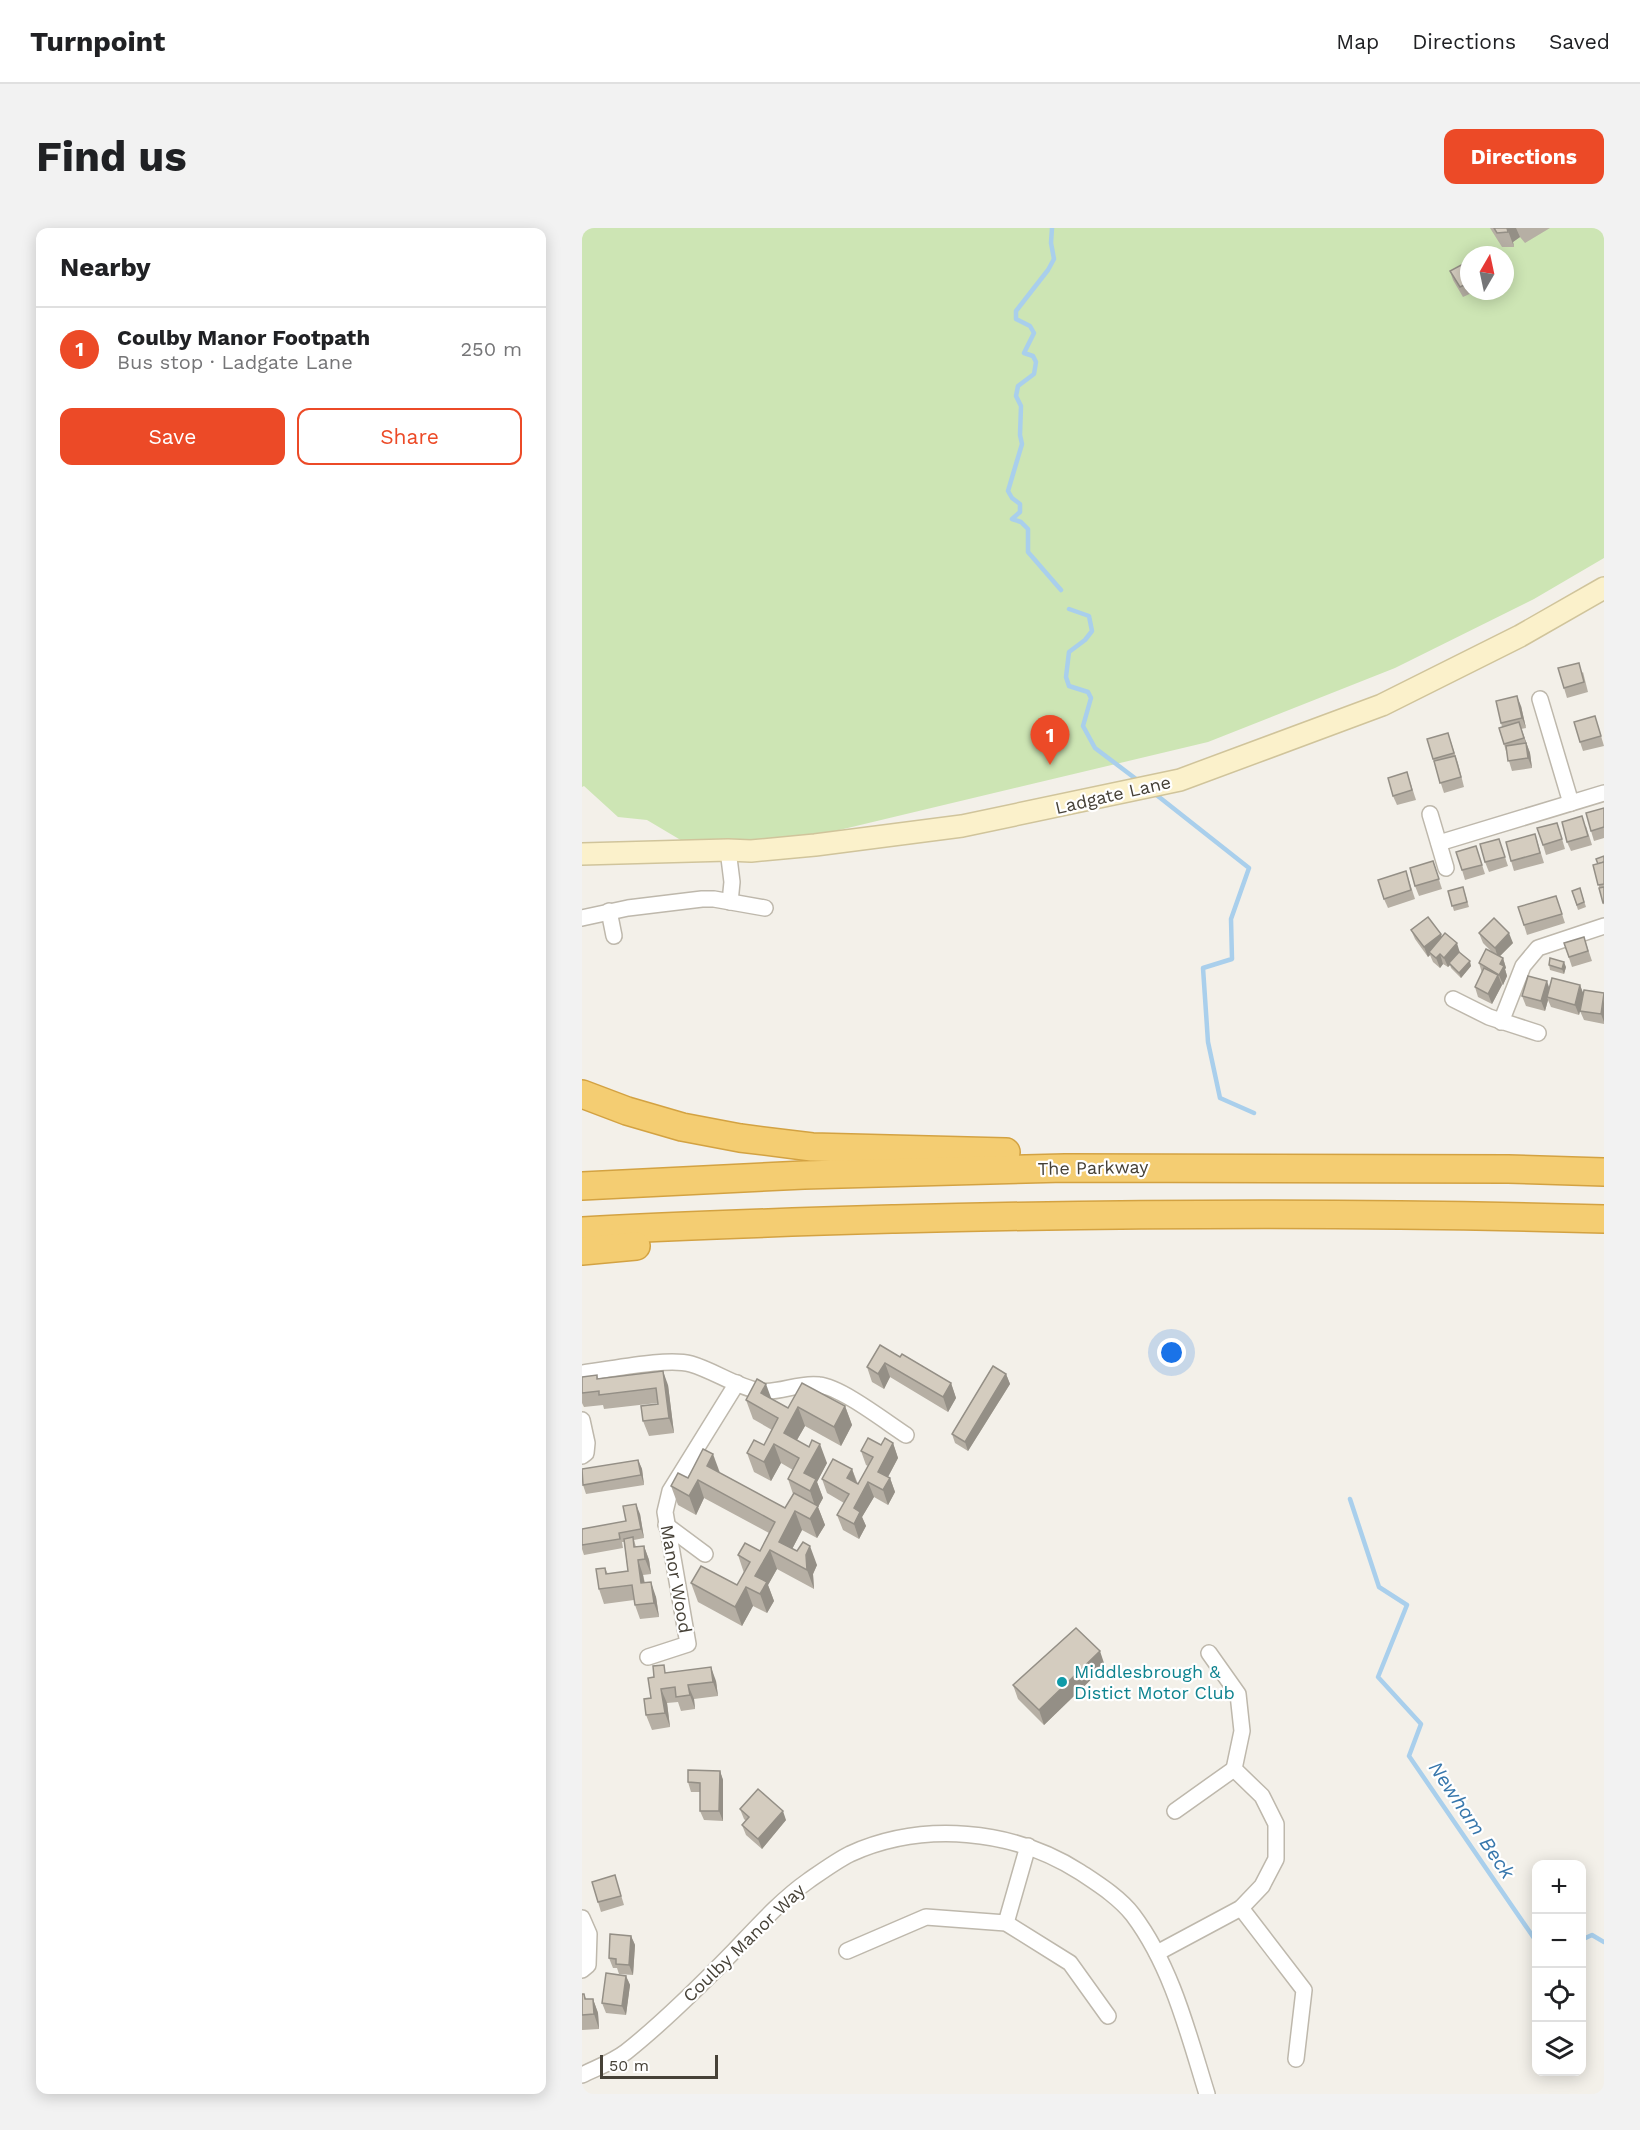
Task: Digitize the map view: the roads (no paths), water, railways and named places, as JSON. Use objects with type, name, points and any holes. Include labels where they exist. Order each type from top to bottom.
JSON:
[{"type":"highway","points":[[582,1094],[627,1111],[682,1127],[740,1138],[812,1147],[927,1151],[1112,1151],[1215,1167]]},
{"type":"highway","name":"The Parkway","points":[[582,1186],[804,1175],[1065,1168],[1508,1169],[1604,1172]]},
{"type":"highway","points":[[582,1231],[748,1222],[1066,1215],[1299,1213],[1604,1219]]},
{"type":"highway","points":[[582,1251],[741,1238],[879,1220]]},
{"type":"main road","name":"Ladgate Lane","points":[[582,854],[751,851],[815,845],[962,826],[1180,780],[1382,705],[1520,636],[1604,588]]},
{"type":"street","points":[[1540,699],[1571,803]]},
{"type":"street","points":[[1439,843],[1604,793]]},
{"type":"street","points":[[1430,813],[1446,868]]},
{"type":"street","points":[[728,850],[732,882],[730,902]]},
{"type":"street","points":[[582,918],[609,911],[702,899],[765,908]]},
{"type":"street","points":[[609,911],[614,936]]},
{"type":"street","points":[[1502,1022],[1523,966],[1538,948],[1604,926]]},
{"type":"street","points":[[1453,999],[1502,1022],[1538,1033]]},
{"type":"street","points":[[582,1373],[670,1362],[690,1364],[760,1391],[819,1384],[835,1389],[906,1435]]},
{"type":"street","name":"Manor Wood","points":[[648,1657],[688,1644],[665,1512],[670,1491],[737,1383]]},
{"type":"street","points":[[582,1420],[587,1443],[586,1453],[582,1456]]},
{"type":"street","points":[[666,1525],[705,1554]]},
{"type":"street","points":[[1175,1811],[1234,1769],[1242,1731],[1238,1694],[1209,1653]]},
{"type":"street","points":[[1156,1953],[1241,1908],[1262,1886],[1276,1859],[1276,1824],[1262,1796],[1234,1769]]},
{"type":"street","name":"Coulby Manor Way","points":[[582,2075],[624,2053],[699,1987],[771,1913],[806,1882],[849,1854],[898,1838],[945,1834],[991,1836],[1028,1846],[1068,1864],[1102,1886],[1132,1914],[1156,1953],[1179,2003],[1207,2094]]},
{"type":"street","points":[[1006,1923],[1028,1846]]},
{"type":"street","points":[[1241,1908],[1304,1990],[1296,2059]]},
{"type":"street","points":[[847,1952],[926,1917],[1006,1923],[1070,1963],[1108,2016]]},
{"type":"street","points":[[582,1918],[589,1934],[588,1965],[582,1970]]},
{"type":"waterway","name":"Newham Beck","points":[[1052,228],[1051,243],[1054,259],[1016,311],[1016,319],[1030,326],[1034,333],[1024,353],[1033,356],[1036,362],[1034,374],[1018,386],[1016,396],[1021,406],[1022,444],[1008,491],[1012,498],[1020,504],[1020,512],[1012,519],[1021,522],[1028,529],[1028,552],[1061,590]]},
{"type":"waterway","points":[[1069,609],[1089,616],[1092,631],[1085,640],[1069,652],[1066,677],[1069,686],[1088,692],[1091,698],[1083,726],[1095,748],[1140,782]]},
{"type":"waterway","points":[[1154,793],[1249,868],[1231,919],[1232,959],[1203,968],[1208,1042],[1220,1098],[1254,1113]]},
{"type":"waterway","name":"Newham Beck","points":[[1350,1499],[1379,1587],[1407,1605],[1378,1677],[1421,1724],[1409,1756],[1532,1935]]},
{"type":"waterway","name":"Newham Beck","points":[[1586,1938],[1592,1935],[1604,1942]]},
{"type":"place","name":"Coulby Manor Footpath","points":[[1050,765]]},
{"type":"place","name":"Middlesbrough & Distict Motor Club","points":[[1062,1682]]}]
